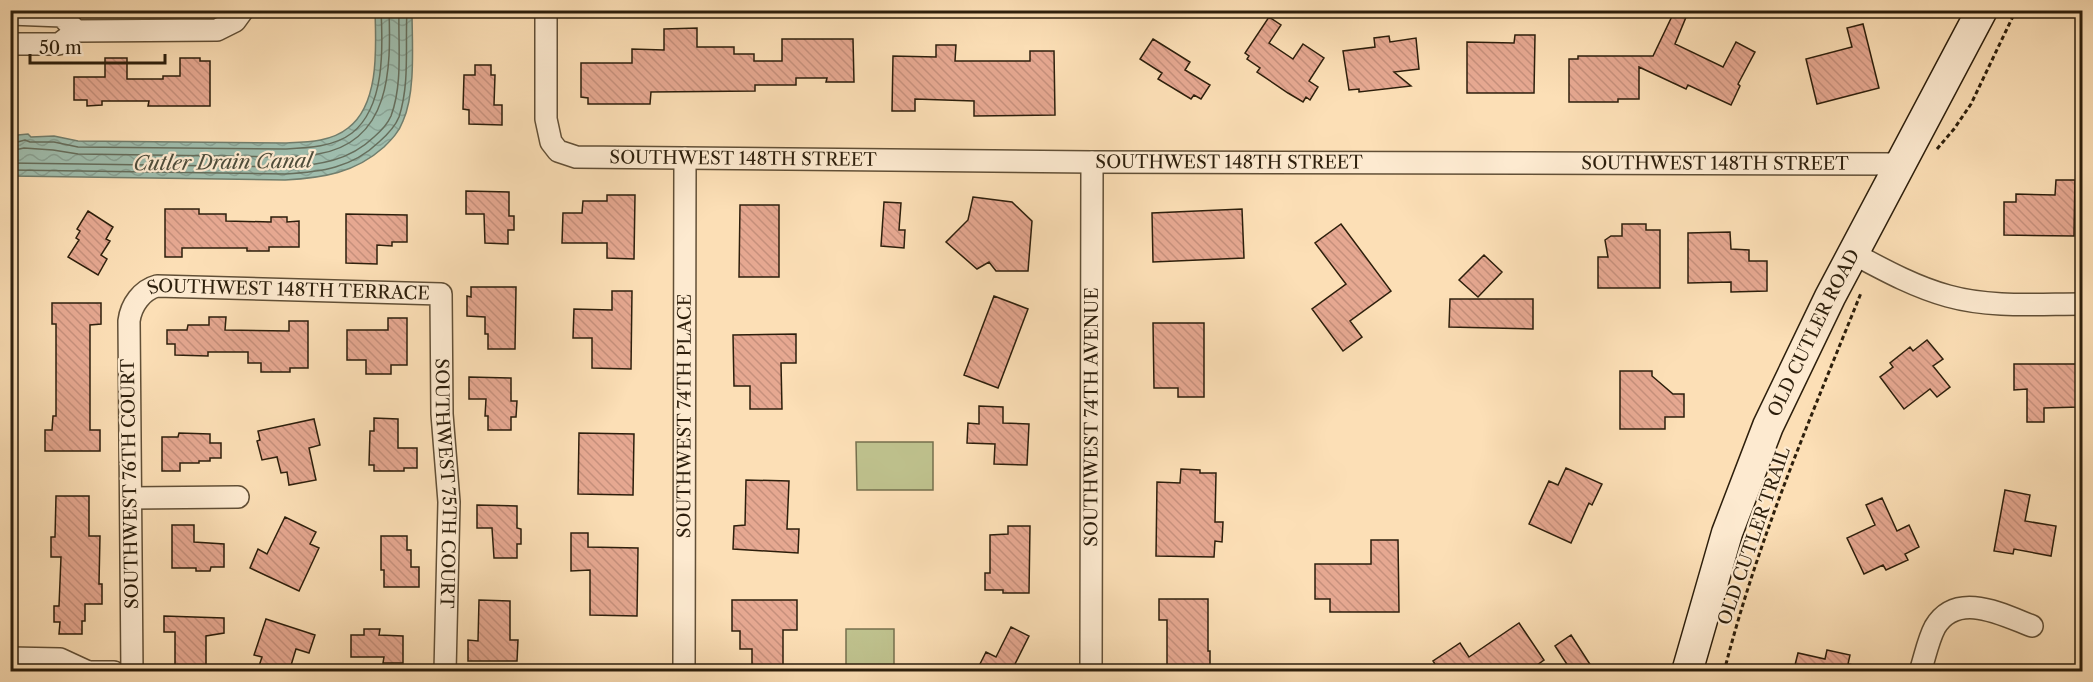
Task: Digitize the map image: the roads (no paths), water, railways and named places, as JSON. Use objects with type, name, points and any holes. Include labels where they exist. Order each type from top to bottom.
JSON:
[{"type":"main road","name":"OLD CUTLER ROAD","points":[[1687,672],[1716,566],[1751,467],[1809,340],[1982,10]]},
{"type":"street","name":"SOUTHWEST 148TH STREET","points":[[546,10],[546,119],[551,141],[558,151],[576,157],[1092,162],[1901,164]]},
{"type":"street","points":[[10,44],[59,44],[76,31],[217,30],[230,25],[241,13]]},
{"type":"street","points":[[10,14],[62,16],[76,31]]},
{"type":"street","name":"SOUTHWEST 74TH PLACE","points":[[684,672],[685,158]]},
{"type":"street","name":"SOUTHWEST 74TH AVENUE","points":[[1091,672],[1092,162]]},
{"type":"street","points":[[1854,254],[1907,280],[1951,297],[1996,303],[2082,304]]},
{"type":"street","name":"SOUTHWEST 148TH TERRACE","points":[[138,298],[147,290],[158,286],[441,294]]},
{"type":"street","name":"SOUTHWEST 75TH COURT","points":[[441,294],[441,414],[449,502],[445,672]]},
{"type":"street","name":"SOUTHWEST 76TH COURT","points":[[132,672],[129,321],[138,298]]},
{"type":"street","points":[[131,498],[238,497]]},
{"type":"street","points":[[1920,672],[1934,629],[1941,620],[1956,610],[1982,608],[2032,626]]},
{"type":"street","points":[[10,658],[60,659],[86,671],[114,672]]},
{"type":"water","name":"Cutler Drain Canal","points":[[375,11],[412,11],[412,82],[407,109],[399,129],[384,147],[362,163],[325,176],[285,180],[11,176],[11,138],[18,135],[54,136],[78,141],[285,143],[318,140],[341,133],[358,118],[371,90],[376,41]]}]
